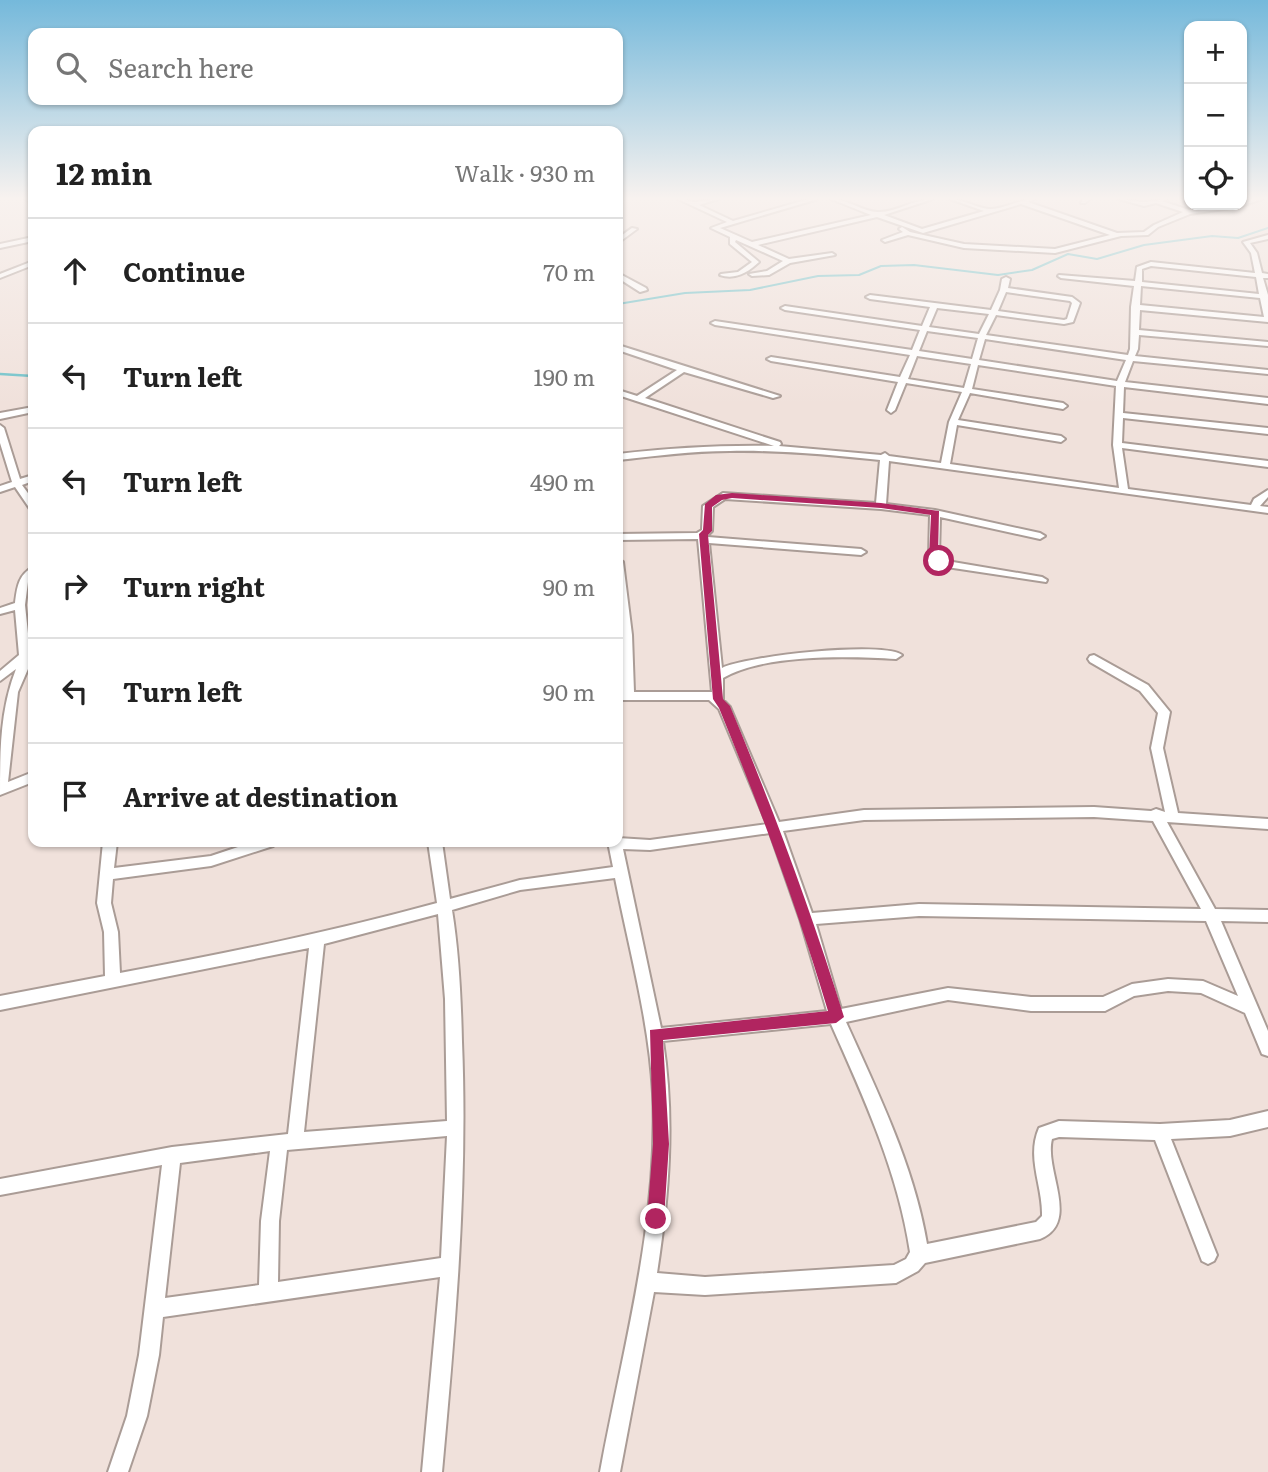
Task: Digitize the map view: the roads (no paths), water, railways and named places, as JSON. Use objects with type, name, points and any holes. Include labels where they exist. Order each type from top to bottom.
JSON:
[{"type":"street","points":[[0,276],[21,268]]},
{"type":"street","points":[[723,275],[740,274],[749,268]]},
{"type":"street","points":[[752,274],[769,272],[776,268]]},
{"type":"street","points":[[1125,491],[1116,444],[1120,384],[1136,331],[1137,272],[1140,268]]},
{"type":"street","points":[[1135,307],[1268,319],[1264,276],[1185,268]]},
{"type":"street","points":[[1061,276],[1265,297]]},
{"type":"street","points":[[623,278],[643,290]]},
{"type":"street","points":[[945,465],[953,422],[967,391],[982,336],[1004,290],[1006,279]]},
{"type":"street","points":[[870,297],[1064,323],[1070,320],[1076,303],[1072,299],[1004,290]]},
{"type":"street","points":[[891,410],[934,304]]},
{"type":"street","points":[[785,307],[1130,358],[1268,372]]},
{"type":"street","points":[[715,323],[1120,384],[1268,401]]},
{"type":"street","points":[[1136,331],[1268,344]]},
{"type":"street","points":[[623,349],[776,396]]},
{"type":"street","points":[[771,359],[1063,406]]},
{"type":"street","points":[[639,398],[683,369]]},
{"type":"street","points":[[623,393],[790,448]]},
{"type":"street","points":[[0,416],[28,411]]},
{"type":"street","points":[[1120,415],[1268,431]]},
{"type":"street","points":[[953,422],[1061,439]]},
{"type":"street","points":[[0,428],[17,484],[28,500]]},
{"type":"street","points":[[1116,444],[1268,464]]},
{"type":"street","points":[[623,456],[687,448],[790,448],[885,456],[1268,510]]},
{"type":"street","points":[[881,506],[885,456]]},
{"type":"street","points":[[0,489],[28,480]]},
{"type":"street","points":[[1254,508],[1257,501],[1268,493]]},
{"type":"street","points":[[920,1255],[915,1225],[884,1125],[836,1017],[807,919],[775,827],[724,706],[718,699],[704,537],[707,531],[708,506],[723,496],[881,506],[935,513],[1040,536]]},
{"type":"street","points":[[935,513],[934,557],[939,561],[957,568],[1042,580]]},
{"type":"street","points":[[623,537],[704,537],[860,552]]},
{"type":"street","points":[[28,576],[23,582],[20,605],[28,654],[12,692],[1,790],[28,779]]},
{"type":"street","points":[[0,611],[20,605]]},
{"type":"street","points":[[623,608],[626,635],[623,696],[701,696],[718,699]]},
{"type":"street","points":[[0,677],[28,654]]},
{"type":"street","points":[[717,676],[724,670],[755,661],[895,655]]},
{"type":"street","points":[[1094,659],[1144,688],[1164,712],[1157,748],[1164,815],[1211,915],[1268,1049]]},
{"type":"street","points":[[623,843],[650,845],[797,822],[864,815],[1094,812],[1268,824]]},
{"type":"street","points":[[110,847],[110,874],[104,903],[111,932],[113,980]]},
{"type":"street","points":[[432,1472],[456,1176],[454,1024],[446,906],[435,847]]},
{"type":"street","points":[[610,1472],[623,1392],[647,1282],[661,1144],[661,1094],[655,1035],[641,955],[619,872],[616,847]]},
{"type":"street","points":[[110,874],[186,866],[232,848]]},
{"type":"street","points":[[0,1003],[317,940],[520,885],[619,872]]},
{"type":"street","points":[[807,919],[919,910],[1268,916]]},
{"type":"street","points":[[268,1293],[270,1221],[287,1143],[317,940]]},
{"type":"street","points":[[655,1035],[836,1017],[948,994],[1031,1004],[1105,1004],[1132,990],[1168,985],[1203,987],[1251,1009]]},
{"type":"street","points":[[647,1282],[705,1286],[896,1274],[912,1265],[920,1255],[1040,1230],[1051,1220],[1052,1207],[1039,1149],[1045,1134],[1059,1129],[1160,1132],[1230,1128],[1268,1119]]},
{"type":"street","points":[[0,1187],[172,1155],[347,1134],[455,1128]]},
{"type":"street","points":[[1160,1132],[1208,1255]]},
{"type":"street","points":[[118,1472],[136,1416],[155,1309],[172,1155]]},
{"type":"street","points":[[155,1309],[450,1266]]},
{"type":"waterway","points":[[623,303],[685,293],[750,290],[818,276],[859,275],[877,268]]},
{"type":"waterway","points":[[937,268],[998,275],[1037,268]]},
{"type":"waterway","points":[[0,374],[28,376]]}]
